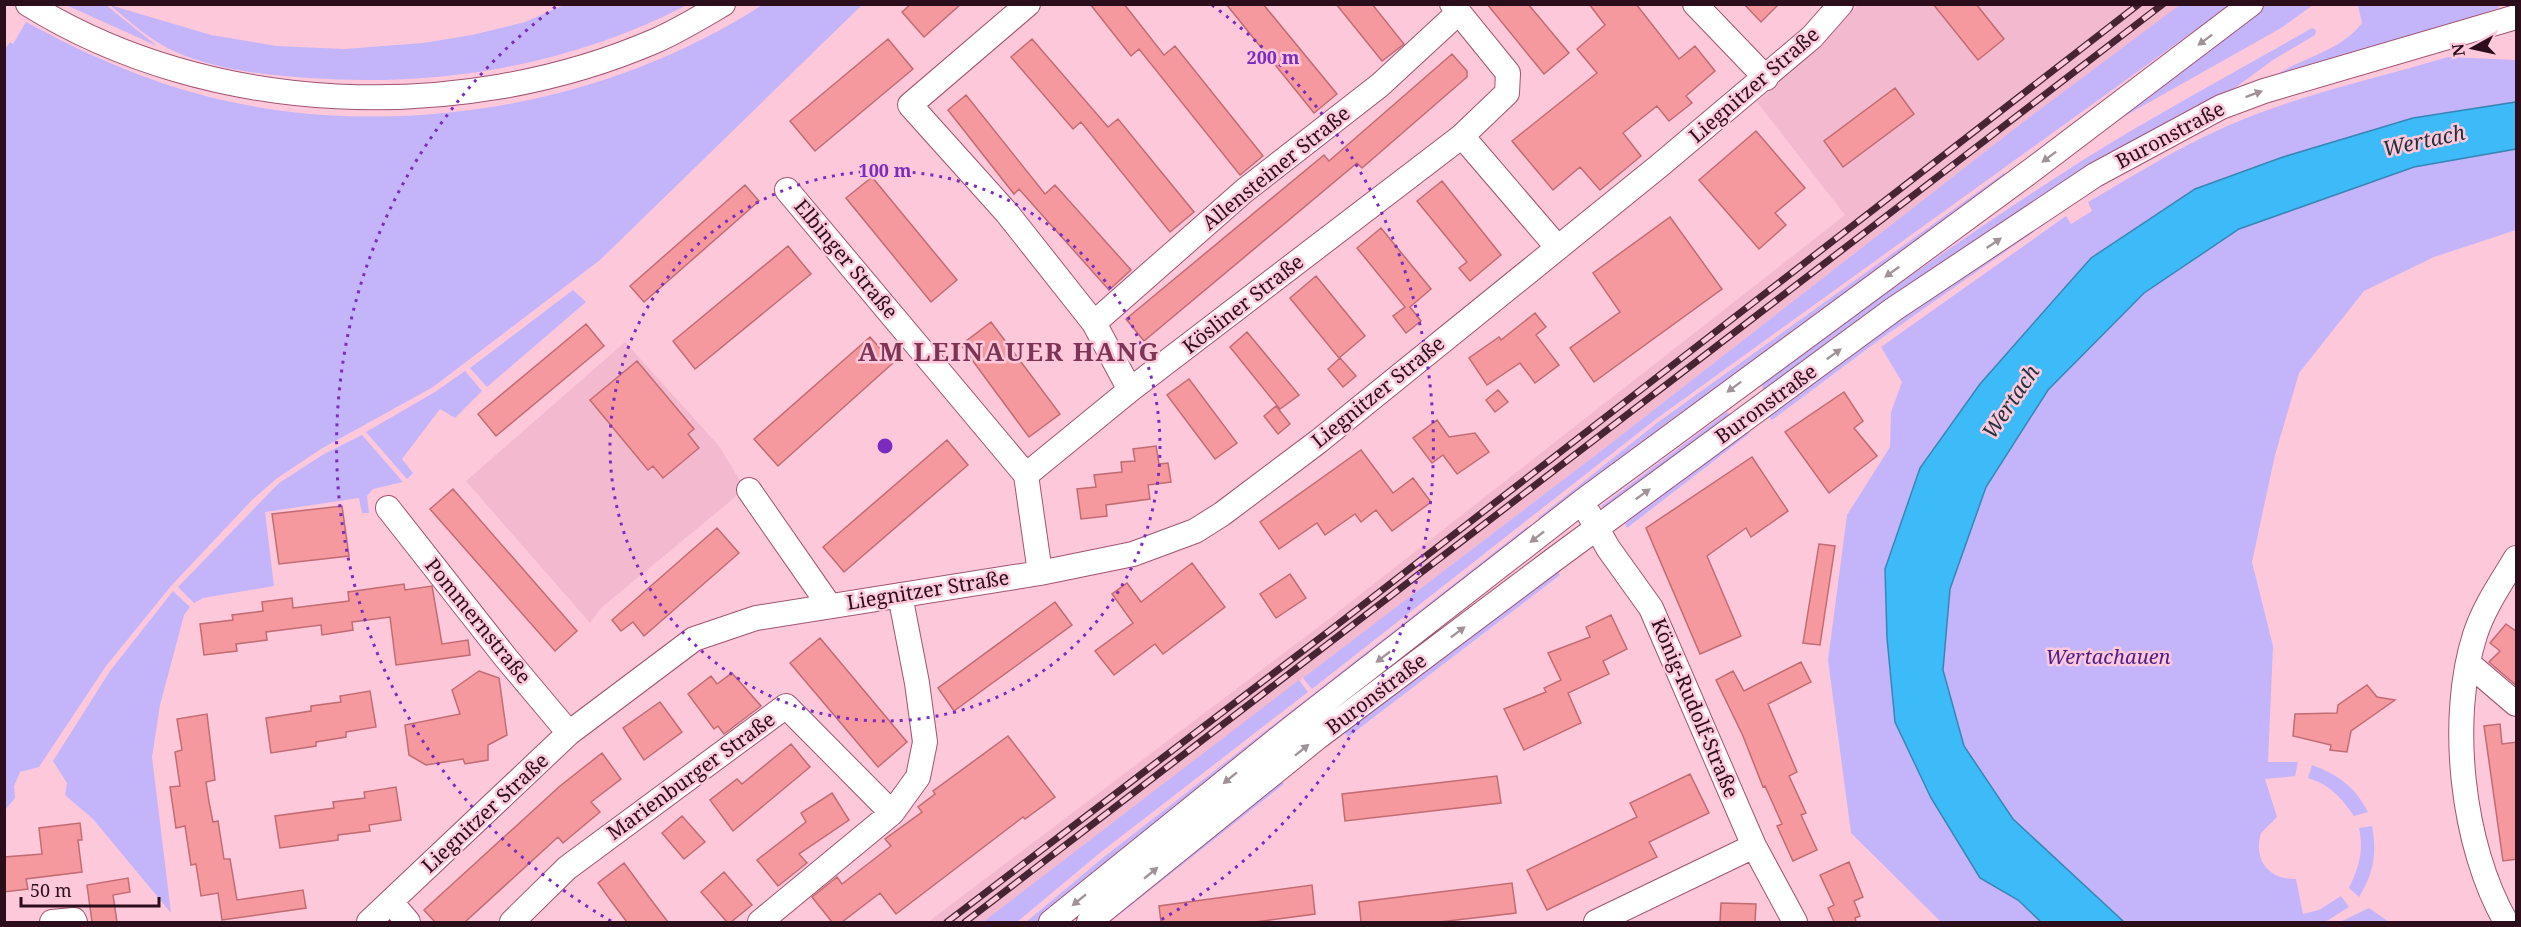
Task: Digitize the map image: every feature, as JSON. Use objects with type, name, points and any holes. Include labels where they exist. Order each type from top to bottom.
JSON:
[{"type":"street","points":[[28,4],[128,53],[172,68],[273,91],[361,99],[409,97],[538,79],[596,63],[656,41],[723,4]]},
{"type":"street","points":[[1028,4],[910,105],[1008,213],[1094,323],[1130,390]]},
{"type":"street","points":[[1695,4],[1766,78]]},
{"type":"street","name":"Liegnitzer Straße","points":[[369,922],[569,733],[694,639],[756,618],[1040,573],[1133,554],[1195,531],[1215,519],[1319,441],[1766,78],[1812,37],[1840,4]]},
{"type":"street","name":"Buronstraße","points":[[1051,922],[1294,726],[1583,501],[2032,170],[2252,4]]},
{"type":"street","name":"Kösliner Straße","points":[[1026,476],[1130,390],[1462,136],[1508,93],[1508,73],[1455,8]]},
{"type":"street","name":"Allensteiner Straße","points":[[1094,323],[1244,191],[1380,85],[1455,8]]},
{"type":"street","name":"Buronstraße","points":[[1089,922],[1318,737],[1596,529],[1894,309],[2095,175],[2186,123],[2264,91],[2517,17]]},
{"type":"street","points":[[1462,136],[1558,248]]},
{"type":"street","name":"Elbinger Straße","points":[[787,190],[1026,476]]},
{"type":"street","points":[[1026,476],[1040,573]]},
{"type":"street","name":"Liegnitzer Straße","points":[[749,490],[829,605]]},
{"type":"street","name":"König-Rudolf-Straße","points":[[1583,501],[1596,529],[1651,608],[1754,846],[1796,922]]},
{"type":"street","name":"Pommernstraße","points":[[388,508],[506,658],[569,733]]},
{"type":"street","points":[[2509,915],[2478,857],[2470,818],[2461,744],[2462,699],[2468,663],[2486,609],[2513,574]]},
{"type":"street","points":[[760,922],[892,813],[918,777],[925,742],[917,683],[900,595]]},
{"type":"street","points":[[2468,663],[2517,704]]},
{"type":"street","name":"Marienburger Straße","points":[[512,922],[567,868],[786,706],[892,813]]},
{"type":"street","points":[[1596,922],[1754,846]]},
{"type":"street","points":[[391,902],[408,922]]},
{"type":"street","points":[[52,922],[74,920],[75,922]]},
{"type":"shaded area","points":[[1858,5],[2181,5],[2031,116],[1601,451],[983,922],[928,922],[1329,619],[1845,215],[1757,102],[1822,45]]},
{"type":"shaded area","points":[[625,342],[719,446],[745,489],[601,608],[590,623],[466,481]]},
{"type":"green space","points":[[2181,4],[2230,5],[1656,419],[1312,689],[1303,678],[1601,451],[2031,116]]},
{"type":"green space","points":[[2497,4],[2499,8],[2264,83],[2342,42],[2353,33],[2362,23],[2358,5]]},
{"type":"green space","points":[[66,5],[106,5],[157,46]]},
{"type":"green space","points":[[110,5],[211,35],[276,46],[344,49],[423,43],[472,35],[525,22],[564,5],[687,5],[642,26],[597,43],[503,68],[407,79],[358,80],[275,75],[241,71],[208,63],[158,43]]},
{"type":"green space","points":[[762,5],[862,5],[600,260],[433,387],[321,449],[276,479],[252,500],[171,586],[106,666],[39,767],[20,772],[14,786],[15,798],[5,810],[4,50],[10,42],[13,44],[26,22],[76,48],[127,70],[162,83],[237,103],[314,114],[393,116],[471,110],[549,95],[624,73],[696,43]]},
{"type":"green space","points":[[2265,5],[2313,5],[2281,28],[2093,134]]},
{"type":"green space","points":[[2312,28],[2316,30],[2315,35],[2273,60],[2221,98],[2182,113],[2090,166],[1764,392],[1761,382],[2001,214],[2111,143]]},
{"type":"green space","points":[[2448,57],[2516,60],[2516,102],[2413,118],[2283,157],[2195,189],[2091,258],[1980,384],[1885,570],[1887,638],[1895,722],[1931,798],[1980,878],[2018,900],[2041,922],[1941,922],[1851,833],[1828,660],[1847,515],[1890,447],[1891,412],[1902,382],[1881,347],[2066,216],[2071,224],[2092,211],[2088,202],[2190,144],[2225,127],[2279,106]]},
{"type":"green space","name":"Wertachauen","points":[[2510,148],[2516,149],[2516,230],[2434,257],[2364,291],[2299,373],[2275,455],[2252,562],[2273,646],[2268,762],[2298,762],[2295,776],[2265,779],[2277,817],[2261,833],[2259,851],[2261,859],[2271,872],[2278,876],[2296,879],[2303,914],[2319,910],[2341,896],[2349,907],[2325,922],[2124,922],[2013,819],[1964,747],[1943,670],[1950,589],[1986,487],[2048,390],[2144,293],[2239,229],[2414,167]]},
{"type":"green space","points":[[2004,173],[2008,177],[1540,520],[1538,518],[1657,423]]},
{"type":"green space","points":[[2060,208],[2062,212],[1879,340],[1772,420],[1767,415],[1896,317]]},
{"type":"green space","points":[[573,290],[586,302],[487,387],[470,368]]},
{"type":"green space","points":[[465,371],[482,391],[455,418],[440,409],[402,459],[413,473],[407,479],[366,432],[435,392]]},
{"type":"green space","points":[[1727,412],[1732,417],[1605,512],[1601,506]]},
{"type":"green space","points":[[1747,429],[1750,433],[1627,528],[1625,524],[1654,499]]},
{"type":"green space","points":[[362,435],[403,482],[373,489],[367,496],[369,513],[362,513],[359,498],[265,512],[274,586],[203,598],[194,603],[178,587],[279,483],[324,454]]},
{"type":"green space","points":[[1528,526],[1529,528],[1039,922],[1026,922],[1104,857]]},
{"type":"green space","points":[[1557,571],[1560,575],[1348,737],[1343,730]]},
{"type":"green space","points":[[173,591],[190,607],[184,615],[160,705],[152,757],[171,913],[93,819],[65,795],[67,783],[53,761],[110,671]]},
{"type":"green space","points":[[1299,680],[1308,692],[1101,852],[1017,922],[983,922]]},
{"type":"green space","points":[[2312,765],[2345,783],[2358,796],[2368,812],[2354,816],[2335,793],[2323,784],[2308,778]]},
{"type":"green space","points":[[1280,778],[1284,784],[1110,922],[1101,922]]},
{"type":"green space","points":[[2372,826],[2373,863],[2368,880],[2359,897],[2349,888],[2360,859],[2359,828]]},
{"type":"green space","points":[[2369,908],[2389,922],[2340,922]]},
{"type":"water","name":"Wertach","points":[[2516,102],[2516,149],[2414,167],[2239,229],[2144,293],[2048,390],[1986,487],[1950,589],[1943,670],[1964,746],[2013,819],[2124,922],[2041,922],[2018,900],[1980,878],[1931,798],[1895,722],[1887,638],[1885,569],[1920,468],[1980,384],[2091,258],[2195,189],[2283,157],[2413,118]]},
{"type":"building","points":[[911,4],[961,4],[924,37],[902,12]]},
{"type":"building","points":[[1090,4],[1124,4],[1164,55],[1175,46],[1263,156],[1240,175],[1139,49],[1131,56]]},
{"type":"building","points":[[1226,4],[1263,4],[1337,94],[1314,113]]},
{"type":"building","points":[[1336,4],[1372,4],[1404,44],[1382,61]]},
{"type":"building","points":[[1487,4],[1528,4],[1569,53],[1544,74]]},
{"type":"building","points":[[1589,4],[1636,4],[1679,59],[1695,46],[1715,71],[1686,96],[1692,103],[1669,121],[1657,106],[1623,133],[1641,156],[1600,190],[1580,167],[1553,190],[1512,141],[1597,73],[1577,49],[1605,25]]},
{"type":"building","points":[[1744,4],[1779,4],[1761,22]]},
{"type":"building","points":[[1933,4],[1976,4],[2004,39],[1978,60]]},
{"type":"building","points":[[888,39],[913,69],[815,151],[790,121]]},
{"type":"building","points":[[1032,39],[1108,127],[1118,119],[1194,212],[1170,232],[1081,122],[1073,129],[1011,57]]},
{"type":"building","points":[[1452,54],[1467,71],[1467,77],[1362,168],[1357,163],[1144,341],[1126,319],[1324,155],[1329,161]]},
{"type":"building","points":[[1895,88],[1914,114],[1843,167],[1824,141]]},
{"type":"building","points":[[966,95],[1045,194],[1055,185],[1131,270],[1109,290],[1019,189],[1014,194],[948,110]]},
{"type":"building","points":[[1756,131],[1805,188],[1775,213],[1786,225],[1759,249],[1699,180]]},
{"type":"building","points":[[872,177],[957,280],[931,302],[846,198]]},
{"type":"building","points":[[1442,181],[1501,255],[1470,281],[1459,268],[1467,262],[1417,201]]},
{"type":"building","points":[[745,185],[759,201],[644,302],[630,286]]},
{"type":"building","points":[[1670,217],[1722,289],[1594,382],[1570,348],[1620,312],[1593,273]]},
{"type":"building","points":[[1381,228],[1431,289],[1410,307],[1421,321],[1406,333],[1393,316],[1405,307],[1357,248]]},
{"type":"building","points":[[788,246],[811,274],[695,369],[673,341]]},
{"type":"building","points":[[1316,276],[1365,336],[1339,358],[1290,298]]},
{"type":"building","points":[[1535,313],[1546,327],[1536,335],[1559,365],[1535,383],[1520,363],[1487,385],[1469,358],[1499,337],[1501,340]]},
{"type":"building","points":[[991,322],[1060,414],[1029,437],[961,345]]},
{"type":"building","points":[[586,324],[604,346],[496,436],[478,414]]},
{"type":"building","points":[[1247,332],[1299,395],[1280,409],[1230,347]]},
{"type":"building","points":[[870,337],[893,363],[778,466],[754,439]]},
{"type":"building","points":[[1340,358],[1356,376],[1343,387],[1328,369]]},
{"type":"building","points":[[637,361],[694,429],[688,434],[699,448],[663,478],[653,466],[648,470],[590,400]]},
{"type":"building","points":[[1189,379],[1237,443],[1215,459],[1167,395]]},
{"type":"building","points":[[1498,390],[1508,402],[1495,412],[1486,400]]},
{"type":"building","points":[[1844,392],[1863,421],[1854,428],[1877,456],[1829,493],[1785,432]]},
{"type":"building","points":[[1276,406],[1290,424],[1278,434],[1264,416]]},
{"type":"building","points":[[1437,420],[1449,437],[1475,433],[1489,452],[1457,474],[1443,455],[1432,463],[1413,438]]},
{"type":"building","points":[[947,440],[968,465],[844,572],[823,547]]},
{"type":"building","points":[[1156,446],[1159,464],[1168,463],[1171,482],[1148,485],[1150,499],[1106,505],[1107,516],[1081,519],[1077,489],[1096,487],[1094,475],[1122,472],[1121,462],[1135,461],[1133,449]]},
{"type":"building","points":[[1361,450],[1393,493],[1413,478],[1431,502],[1392,531],[1376,510],[1361,522],[1355,514],[1325,535],[1317,523],[1279,549],[1260,522]]},
{"type":"building","points":[[1752,457],[1788,511],[1751,537],[1746,528],[1707,556],[1741,636],[1700,654],[1646,528]]},
{"type":"building","points":[[453,489],[577,631],[555,651],[430,509]]},
{"type":"building","points":[[342,506],[349,556],[279,564],[272,514]]},
{"type":"building","points":[[717,528],[739,553],[644,636],[633,622],[621,631],[612,620]]},
{"type":"building","points":[[1819,544],[1835,546],[1820,645],[1803,643]]},
{"type":"building","points":[[1192,563],[1225,607],[1163,654],[1155,644],[1114,675],[1095,651],[1133,623],[1112,594],[1127,583],[1141,602]]},
{"type":"building","points":[[1290,574],[1306,598],[1276,618],[1260,594]]},
{"type":"building","points":[[404,584],[405,590],[432,586],[442,644],[468,640],[470,655],[396,665],[390,617],[352,622],[353,630],[322,635],[321,625],[266,632],[267,640],[236,644],[237,651],[204,655],[200,624],[233,620],[232,615],[263,611],[262,602],[292,598],[293,608],[349,601],[348,592]]},
{"type":"building","points":[[1055,602],[1072,625],[954,711],[938,688]]},
{"type":"building","points":[[1611,615],[1627,649],[1603,661],[1609,674],[1568,693],[1581,723],[1524,750],[1504,709],[1546,692],[1544,688],[1561,680],[1548,653],[1590,637],[1586,627]]},
{"type":"building","points":[[2506,624],[2517,632],[2517,686],[2489,662],[2500,651],[2490,643]]},
{"type":"building","points":[[820,638],[907,742],[878,767],[790,663]]},
{"type":"building","points":[[1801,662],[1811,682],[1768,704],[1797,772],[1789,776],[1806,813],[1801,815],[1817,850],[1793,861],[1777,826],[1782,824],[1765,786],[1763,787],[1743,736],[1716,680],[1733,671],[1744,691]]},
{"type":"building","points":[[479,671],[499,678],[507,735],[488,745],[488,760],[465,764],[463,759],[426,765],[409,755],[405,725],[460,714],[452,690]]},
{"type":"building","points":[[732,673],[761,706],[724,734],[718,726],[714,729],[688,694],[711,676],[717,684]]},
{"type":"building","points":[[2367,685],[2377,697],[2395,700],[2351,731],[2347,752],[2330,750],[2331,745],[2293,736],[2295,714],[2337,713],[2338,705]]},
{"type":"building","points":[[370,691],[376,727],[346,732],[346,737],[316,742],[316,746],[271,753],[266,718],[311,711],[311,706],[341,702],[340,696]]},
{"type":"building","points":[[660,702],[682,732],[644,760],[623,728]]},
{"type":"building","points":[[207,714],[215,780],[206,782],[209,802],[213,822],[218,821],[224,859],[230,859],[237,900],[303,890],[306,908],[222,920],[218,893],[201,896],[196,864],[191,865],[185,826],[176,828],[170,787],[180,786],[175,752],[182,750],[177,719]]},
{"type":"building","points":[[2500,724],[2502,744],[2517,742],[2517,859],[2503,861],[2484,726]]},
{"type":"building","points":[[1008,736],[1055,797],[1025,819],[1023,817],[896,914],[880,893],[842,922],[832,922],[812,897],[837,877],[842,884],[891,846],[885,839],[922,812],[918,807],[935,794],[933,791]]},
{"type":"building","points":[[791,744],[810,767],[733,831],[710,800],[737,779],[742,784]]},
{"type":"building","points":[[602,753],[621,779],[591,802],[600,812],[563,843],[558,837],[465,922],[435,922],[424,910],[560,786]]},
{"type":"building","points":[[1690,774],[1709,813],[1649,842],[1657,857],[1547,910],[1527,870],[1637,817],[1630,803]]},
{"type":"building","points":[[1497,776],[1501,803],[1345,821],[1342,794]]},
{"type":"building","points":[[396,787],[401,820],[369,825],[370,831],[338,835],[338,840],[280,848],[275,816],[334,808],[333,802],[365,798],[364,792]]},
{"type":"building","points":[[832,793],[849,820],[799,854],[807,863],[778,886],[757,860],[806,822],[801,813]]},
{"type":"building","points":[[682,816],[705,842],[684,859],[662,833]]},
{"type":"building","points":[[80,823],[82,840],[78,840],[82,872],[26,879],[28,889],[4,892],[4,857],[42,854],[39,828]]},
{"type":"building","points":[[1849,862],[1863,897],[1854,901],[1860,916],[1855,918],[1856,922],[1834,922],[1828,908],[1834,905],[1820,875]]},
{"type":"building","points":[[624,863],[668,922],[627,922],[611,901],[598,883]]},
{"type":"building","points":[[724,872],[752,905],[731,922],[727,922],[701,892]]},
{"type":"building","points":[[128,878],[130,892],[113,895],[117,922],[92,922],[87,885]]},
{"type":"building","points":[[1512,883],[1516,913],[1439,922],[1361,922],[1359,902]]},
{"type":"building","points":[[1312,885],[1315,914],[1255,922],[1161,922],[1159,906]]},
{"type":"building","points":[[1721,903],[1756,904],[1755,922],[1720,922]]},
{"type":"railway","points":[[947,922],[1333,628],[2139,4]]},
{"type":"railway","points":[[965,922],[2163,4]]},
{"type":"district","name":"AM LEINAUER HANG","points":[[1009,352]]}]
